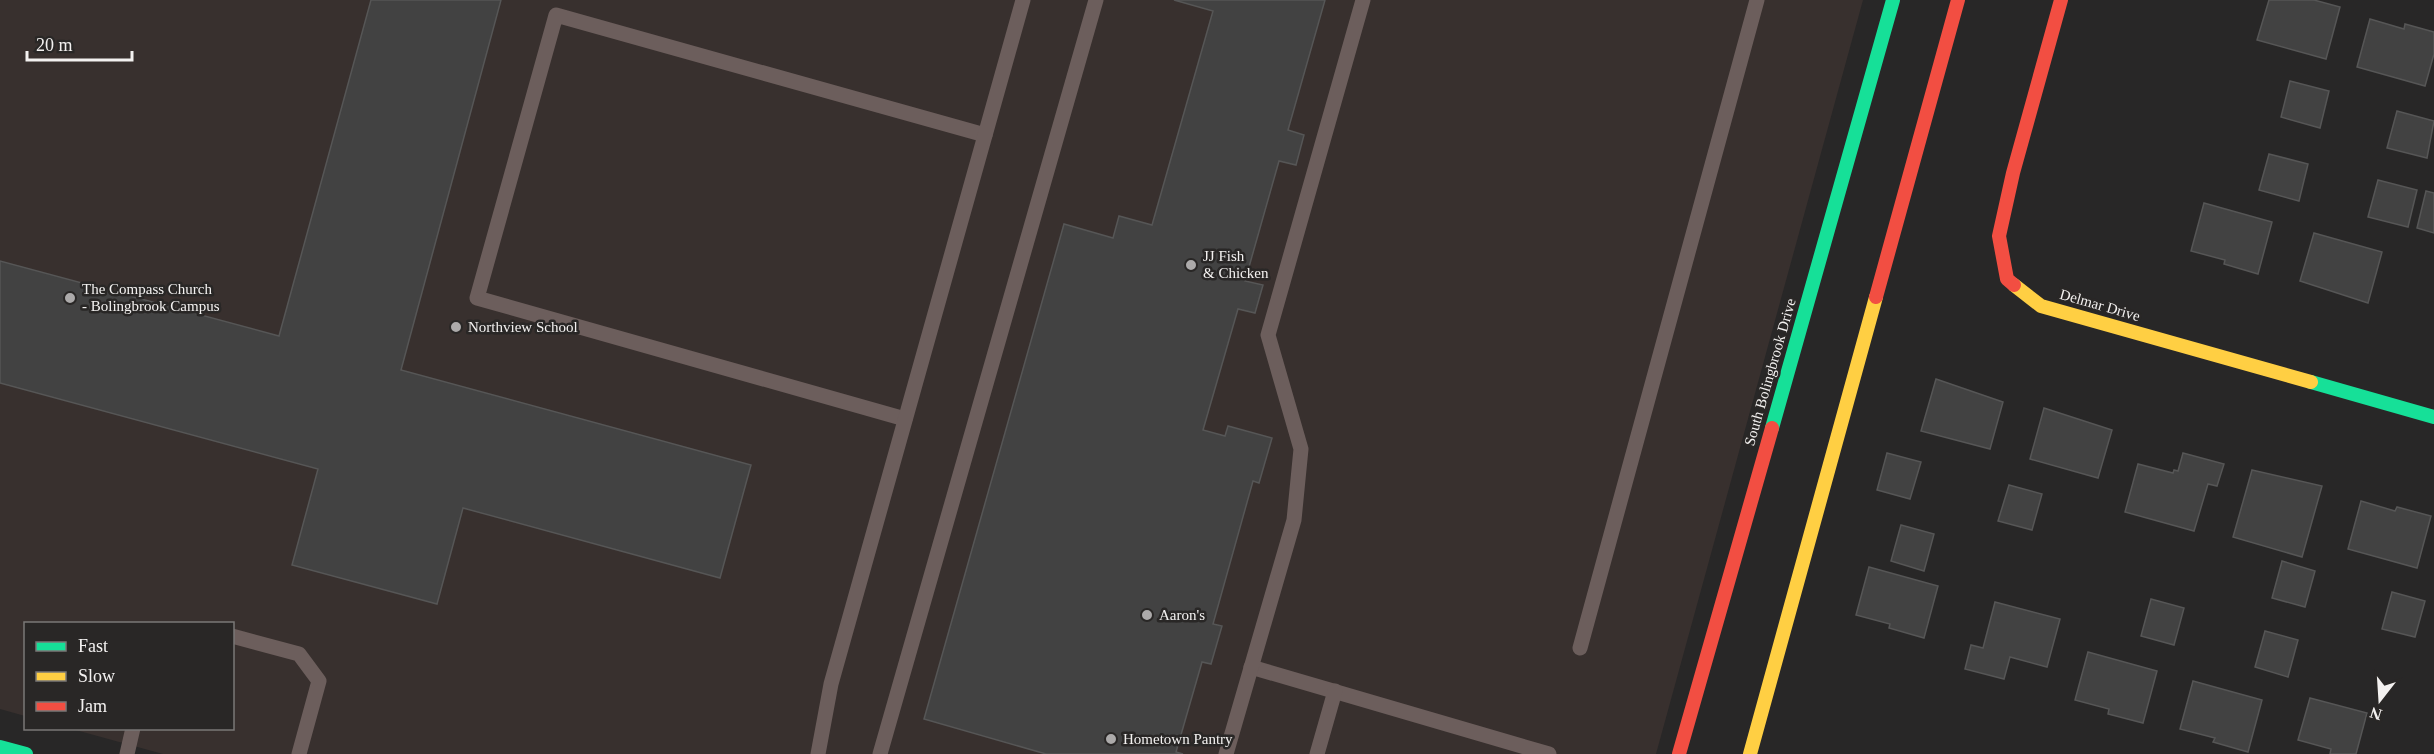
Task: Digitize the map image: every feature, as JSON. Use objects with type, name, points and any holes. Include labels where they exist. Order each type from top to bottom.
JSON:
[{"type":"main road","name":"South Bolingbrook Drive","points":[[1679,754],[1893,0]]},
{"type":"main road","points":[[1750,754],[1958,0]]},
{"type":"main road","name":"Delmar Drive","points":[[2061,0],[2013,173],[1999,236],[2007,279],[2041,306],[2434,417]]},
{"type":"main road","points":[[0,747],[26,754]]},
{"type":"lane","points":[[818,754],[831,684],[1023,0]]},
{"type":"lane","points":[[880,754],[1096,0]]},
{"type":"lane","points":[[1226,754],[1294,520],[1301,449],[1268,335],[1363,0]]},
{"type":"lane","points":[[1580,648],[1752,1]]},
{"type":"lane","points":[[905,419],[477,298],[514,163],[556,15],[985,135]]},
{"type":"lane","points":[[234,637],[299,654],[319,681],[299,754]]},
{"type":"lane","points":[[1251,667],[1549,754]]},
{"type":"lane","points":[[1317,754],[1335,691]]},
{"type":"lane","points":[[127,754],[133,730]]},
{"type":"shaded area","points":[[0,0],[1863,0],[1656,754],[163,754],[76,730],[234,730],[234,622],[24,622],[24,716],[0,709]]},
{"type":"building","name":"The Compass Church - Bolingbrook Campus","points":[[371,0],[501,0],[401,370],[751,465],[720,578],[463,508],[437,604],[292,565],[318,469],[0,383],[0,261],[279,336]]},
{"type":"building","points":[[1174,0],[1325,0],[1288,130],[1304,135],[1296,165],[1279,161],[1245,281],[1263,285],[1255,313],[1238,309],[1203,430],[1225,436],[1228,426],[1272,438],[1259,483],[1253,481],[1213,624],[1222,626],[1211,664],[1202,662],[1176,752],[1183,754],[1046,754],[924,719],[1064,224],[1113,238],[1119,216],[1152,225],[1213,11]]},
{"type":"building","points":[[2269,0],[2314,0],[2340,7],[2326,59],[2257,40]]},
{"type":"building","points":[[2370,19],[2404,29],[2405,24],[2434,32],[2434,54],[2425,86],[2357,67]]},
{"type":"building","points":[[2290,81],[2329,91],[2320,128],[2281,117]]},
{"type":"building","points":[[2397,111],[2434,121],[2427,158],[2387,148]]},
{"type":"building","points":[[2269,154],[2308,164],[2299,201],[2259,190]]},
{"type":"building","points":[[2378,180],[2417,190],[2408,227],[2368,217]]},
{"type":"building","points":[[2426,191],[2434,193],[2434,233],[2417,228]]},
{"type":"building","points":[[2204,203],[2272,222],[2258,274],[2224,264],[2225,260],[2191,251]]},
{"type":"building","points":[[2314,233],[2382,252],[2368,303],[2300,281]]},
{"type":"building","points":[[1936,379],[2003,402],[1990,449],[1921,431]]},
{"type":"building","points":[[2044,408],[2112,430],[2098,478],[2030,459]]},
{"type":"building","points":[[1887,453],[1921,462],[1910,499],[1877,490]]},
{"type":"building","points":[[2183,453],[2224,464],[2217,486],[2208,484],[2194,531],[2125,512],[2138,464],[2173,473],[2174,470],[2178,471]]},
{"type":"building","points":[[2252,470],[2322,486],[2302,557],[2233,537]]},
{"type":"building","points":[[2009,485],[2042,494],[2032,530],[1998,521]]},
{"type":"building","points":[[2361,501],[2395,511],[2397,507],[2431,516],[2417,568],[2348,549]]},
{"type":"building","points":[[1901,525],[1934,534],[1924,571],[1891,561]]},
{"type":"building","points":[[2282,561],[2315,571],[2305,607],[2272,598]]},
{"type":"building","points":[[1869,567],[1938,586],[1924,638],[1889,628],[1890,624],[1856,615]]},
{"type":"building","points":[[2392,592],[2425,601],[2415,637],[2382,629]]},
{"type":"building","points":[[2151,599],[2184,608],[2174,645],[2141,636]]},
{"type":"building","points":[[1995,602],[2060,619],[2047,667],[2010,657],[2004,679],[1965,669],[1971,645],[1983,648]]},
{"type":"building","points":[[2265,631],[2298,640],[2288,677],[2255,667]]},
{"type":"building","points":[[2088,652],[2157,671],[2143,723],[2108,714],[2109,709],[2075,700]]},
{"type":"building","points":[[2193,681],[2262,700],[2248,752],[2213,742],[2215,738],[2180,729]]},
{"type":"building","points":[[2310,698],[2367,713],[2356,754],[2330,754],[2331,749],[2298,740]]},
{"type":"traffic: fast","points":[[1772,428],[1893,0]]},
{"type":"traffic: fast","points":[[2311,382],[2434,417]]},
{"type":"traffic: fast","points":[[0,747],[26,754]]},
{"type":"traffic: slow","points":[[2014,285],[2041,306],[2311,382]]},
{"type":"traffic: slow","points":[[1750,754],[1876,297]]},
{"type":"traffic: jam","points":[[1876,297],[1958,0]]},
{"type":"traffic: jam","points":[[2014,285],[2007,279],[1999,236],[2013,173],[2061,0]]},
{"type":"traffic: jam","points":[[1679,754],[1772,428]]},
{"type":"place","name":"JJ Fish & Chicken","points":[[1191,265]]},
{"type":"place","name":"The Compass Church - Bolingbrook Campus","points":[[70,298]]},
{"type":"place","name":"Northview School","points":[[456,327]]},
{"type":"place","name":"Aaron's","points":[[1147,615]]},
{"type":"place","name":"Hometown Pantry","points":[[1111,739]]}]
